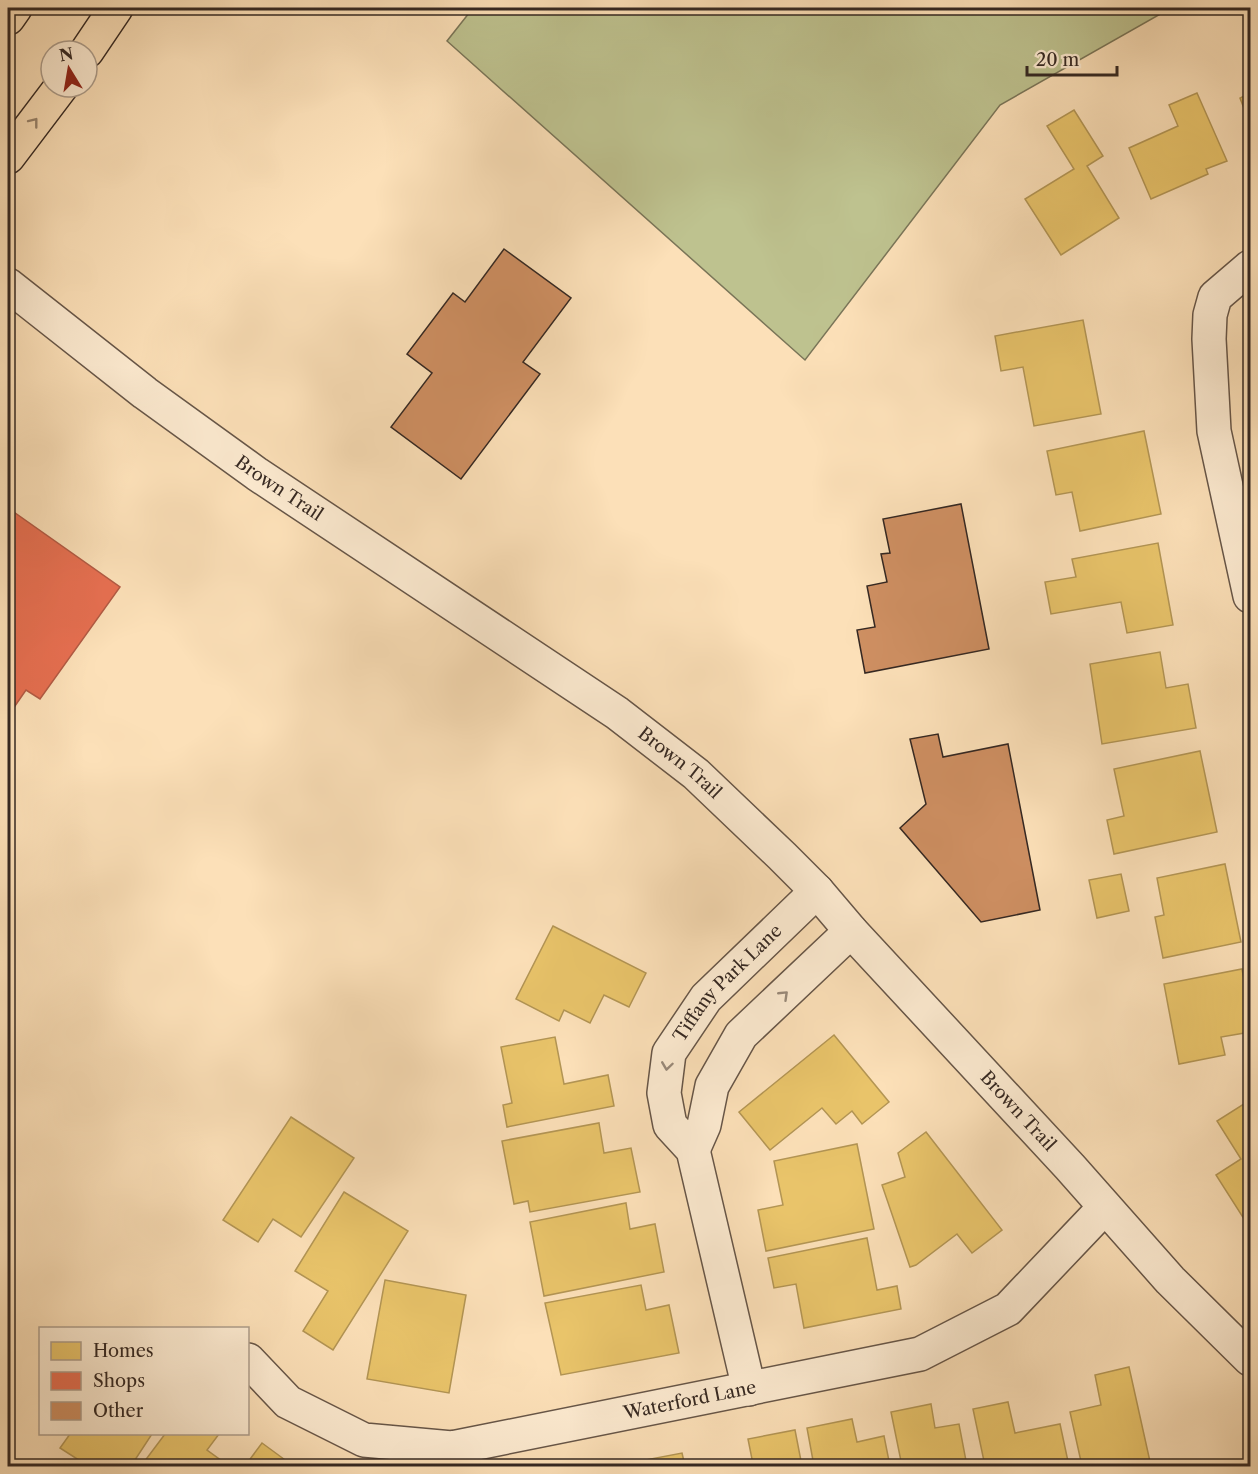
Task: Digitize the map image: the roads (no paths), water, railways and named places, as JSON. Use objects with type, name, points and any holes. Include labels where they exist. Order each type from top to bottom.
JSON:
[{"type":"main road","points":[[8,18],[15,8]]},
{"type":"main road","points":[[95,39],[116,8]]},
{"type":"main road","points":[[8,157],[53,99]]},
{"type":"street","points":[[1251,267],[1215,297],[1210,315],[1209,339],[1214,430],[1251,596]]},
{"type":"street","name":"Brown Trail","points":[[8,285],[145,393],[257,474],[617,713],[696,774],[817,891],[1170,1280],[1251,1359]]},
{"type":"street","name":"Tiffany Park Lane","points":[[749,1389],[693,1150],[670,1125],[664,1093],[669,1053],[706,998],[817,891]]},
{"type":"street","points":[[693,1150],[704,1125],[712,1086],[741,1035],[851,931]]},
{"type":"street","name":"Waterford Lane","points":[[249,1361],[288,1402],[364,1440],[452,1448],[920,1354],[1008,1309],[1105,1207]]}]
